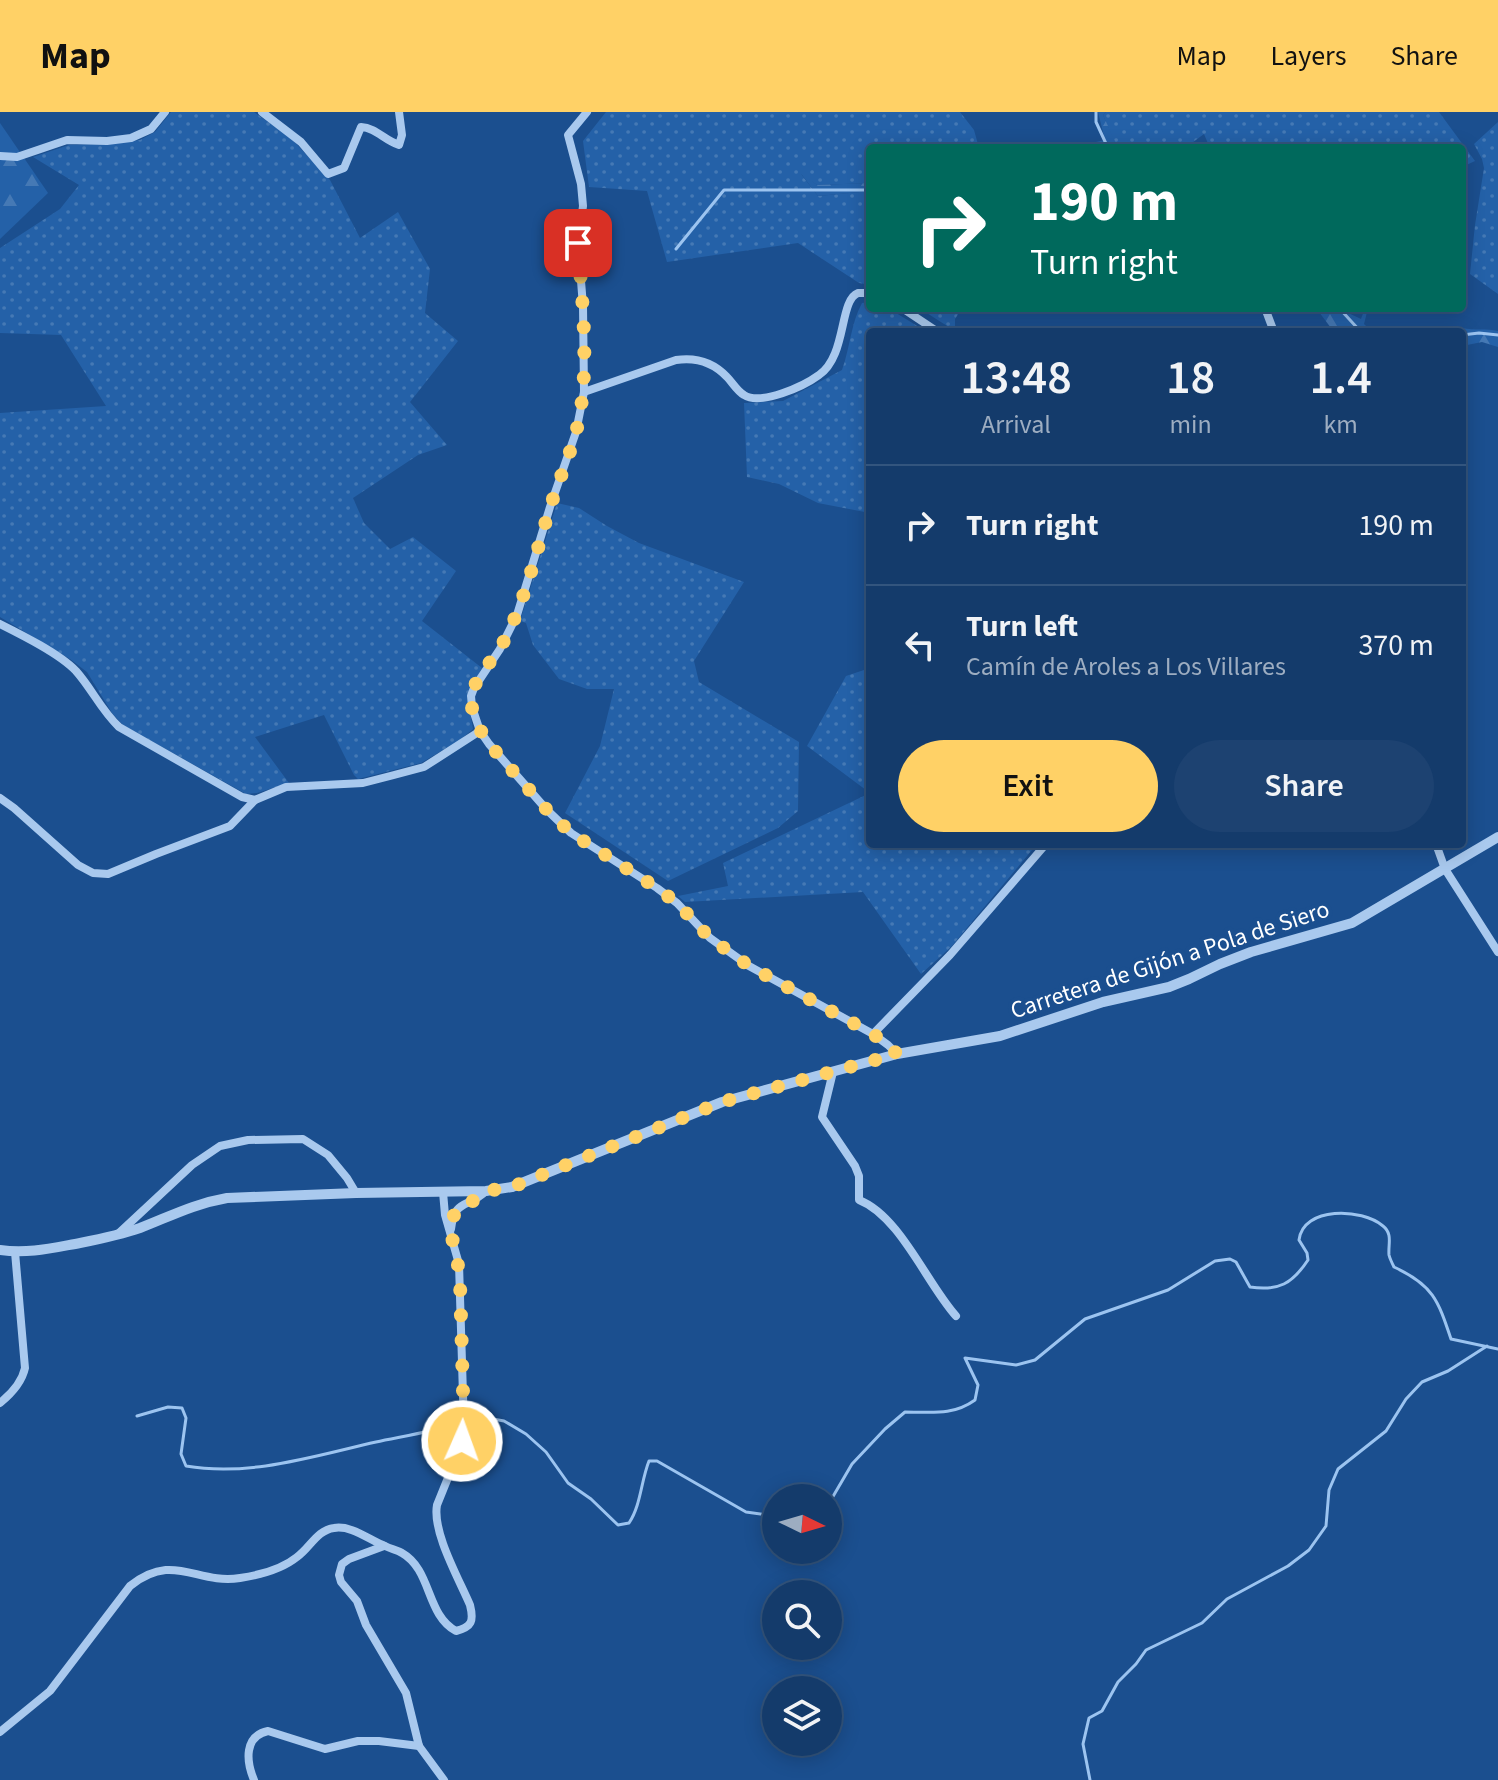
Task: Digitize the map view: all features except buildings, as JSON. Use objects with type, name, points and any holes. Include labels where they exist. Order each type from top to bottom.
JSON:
[{"type":"street","points":[[0,156],[17,157],[67,140],[131,138],[151,129],[165,112]]},
{"type":"street","points":[[262,112],[301,142],[328,174],[344,168],[361,127],[371,128],[388,142],[399,145],[402,135],[399,112]]},
{"type":"street","points":[[587,112],[568,135],[581,184],[583,206],[578,243],[583,306],[584,392],[576,432],[517,615],[500,649],[474,688],[472,707],[480,731],[489,744],[571,833],[657,888],[677,903],[710,938],[749,966],[873,1034],[897,1054]]},
{"type":"street","points":[[584,392],[676,360],[691,358],[719,369],[744,396],[763,399],[789,390],[819,375],[832,364],[850,299],[858,293],[866,293]]},
{"type":"street","points":[[908,312],[932,328]]},
{"type":"street","points":[[0,624],[54,654],[75,670],[119,727],[242,797],[255,800]]},
{"type":"street","points":[[0,798],[78,865],[93,873],[108,874],[230,826],[255,800],[271,792],[286,787],[363,783],[424,767],[480,731]]},
{"type":"street","name":"Carretera de Gijón a Pola de Siero","points":[[0,1250],[37,1251],[116,1236],[174,1212],[227,1198],[486,1191],[512,1187],[722,1102],[897,1054],[1000,1036],[1103,1002],[1169,987],[1251,952],[1352,923],[1498,837]]},
{"type":"street","points":[[873,1034],[950,955],[1043,848]]},
{"type":"street","points":[[1437,848],[1445,869],[1498,952]]},
{"type":"street","points":[[833,1072],[822,1117],[855,1166],[859,1176],[859,1200],[888,1221],[956,1316]]},
{"type":"street","points":[[116,1236],[192,1165],[220,1146],[248,1140],[303,1139],[328,1155],[356,1193]]},
{"type":"street","points":[[450,1234],[457,1208],[486,1191]]},
{"type":"street","points":[[447,1192],[457,1208]]},
{"type":"street","points":[[0,1732],[50,1691],[130,1586],[141,1577],[172,1569],[219,1579],[239,1579],[269,1572],[288,1564],[326,1530],[337,1527],[349,1529],[401,1552],[420,1571],[440,1617],[448,1627],[456,1631],[466,1629],[471,1623],[473,1615],[470,1605],[441,1537],[435,1513],[464,1428],[459,1264],[445,1215],[447,1192]]},
{"type":"street","points":[[0,1403],[9,1395],[25,1368],[15,1252]]},
{"type":"street","points":[[384,1546],[349,1559],[342,1564],[339,1575],[357,1601],[366,1625],[406,1693],[419,1746],[444,1780]]},
{"type":"street","points":[[254,1780],[247,1756],[251,1741],[268,1731],[325,1749],[358,1741],[419,1746]]},
{"type":"green space","points":[[171,112],[254,112],[289,136],[330,180],[360,238],[398,212],[430,269],[425,313],[458,341],[410,402],[447,445],[418,455],[353,498],[364,523],[390,549],[413,537],[456,571],[422,621],[482,668],[467,696],[473,729],[421,763],[358,779],[324,715],[255,737],[289,783],[246,794],[123,725],[87,672],[0,617],[0,413],[106,406],[61,335],[0,333],[0,248],[60,209],[79,185],[33,157],[69,145],[140,140],[155,132]]},
{"type":"green space","points":[[606,112],[960,112],[974,130],[978,144],[866,144],[866,183],[817,185],[801,174],[818,196],[866,191],[866,284],[859,283],[798,243],[667,262],[647,191],[589,187],[583,141]]},
{"type":"green space","points":[[1098,112],[1106,112],[1103,115],[1116,144],[1080,144],[1105,140]]},
{"type":"green space","points":[[1106,112],[1439,112],[1463,144],[1208,144],[1204,134],[1190,144],[1115,144],[1103,115]]},
{"type":"green space","points":[[1498,122],[1498,294],[1470,274],[1484,168],[1474,144]]},
{"type":"green space","points":[[0,123],[48,193],[0,239]]},
{"type":"green space","points":[[1466,149],[1475,161],[1466,165]]},
{"type":"green space","points":[[799,171],[817,185],[866,183],[866,191],[818,196]]},
{"type":"green space","points":[[866,302],[866,312],[894,312],[920,328],[866,328],[866,512],[818,503],[779,484],[747,477],[744,403],[783,401],[842,370],[862,303]]},
{"type":"green space","points":[[925,312],[959,312],[955,319],[955,328]]},
{"type":"green space","points":[[1319,312],[1346,312],[1361,319],[1364,312],[1367,312],[1364,324],[1368,328],[1331,328]]},
{"type":"green space","points":[[1466,328],[1498,331],[1498,347],[1482,342],[1466,345]]},
{"type":"green space","points":[[557,503],[579,508],[639,543],[744,582],[694,661],[699,682],[799,742],[798,811],[778,828],[668,881],[565,813],[600,746],[614,689],[587,689],[559,679],[533,645],[526,623],[520,621]]},
{"type":"green space","points":[[866,669],[866,790],[807,746],[846,676]]},
{"type":"green space","points":[[866,795],[866,848],[1034,848],[951,947],[921,974],[863,892],[685,902],[678,896],[728,886],[723,863]]},
{"type":"waterway","points":[[1096,112],[1096,122],[1106,144]]},
{"type":"waterway","points":[[676,249],[724,190],[866,190]]},
{"type":"waterway","points":[[1343,312],[1357,328]]},
{"type":"waterway","points":[[1466,335],[1498,335]]},
{"type":"waterway","points":[[840,1484],[852,1464],[905,1412],[950,1411],[975,1400],[978,1385],[965,1358],[1016,1365],[1035,1360],[1085,1319],[1168,1290],[1215,1261],[1230,1259],[1236,1262],[1250,1287],[1277,1287],[1296,1275],[1308,1260],[1299,1240],[1303,1229],[1322,1216],[1362,1216],[1383,1226],[1389,1236],[1389,1255],[1394,1267],[1426,1287],[1438,1304],[1451,1339],[1498,1349]]},
{"type":"waterway","points":[[1090,1780],[1083,1744],[1089,1718],[1102,1711],[1118,1682],[1146,1650],[1202,1623],[1227,1599],[1288,1566],[1309,1550],[1326,1526],[1329,1490],[1338,1469],[1386,1431],[1406,1399],[1422,1382],[1448,1371],[1487,1346]]},
{"type":"waterway","points":[[137,1416],[168,1407],[182,1408],[186,1418],[181,1454],[186,1466],[210,1469],[282,1463],[430,1431],[460,1420]]},
{"type":"waterway","points":[[467,1417],[471,1415],[504,1421],[526,1434],[546,1452],[568,1483],[591,1499],[618,1525],[629,1523],[633,1516],[649,1461],[657,1461],[746,1512],[762,1514]]},
{"type":"route","points":[[462,1441],[460,1281],[459,1264],[450,1234],[457,1208],[486,1191],[512,1187],[722,1102],[897,1054],[873,1034],[749,966],[710,938],[677,903],[657,888],[571,833],[547,810],[480,731],[471,696],[517,615],[576,432],[584,392],[583,306],[578,243]]}]
